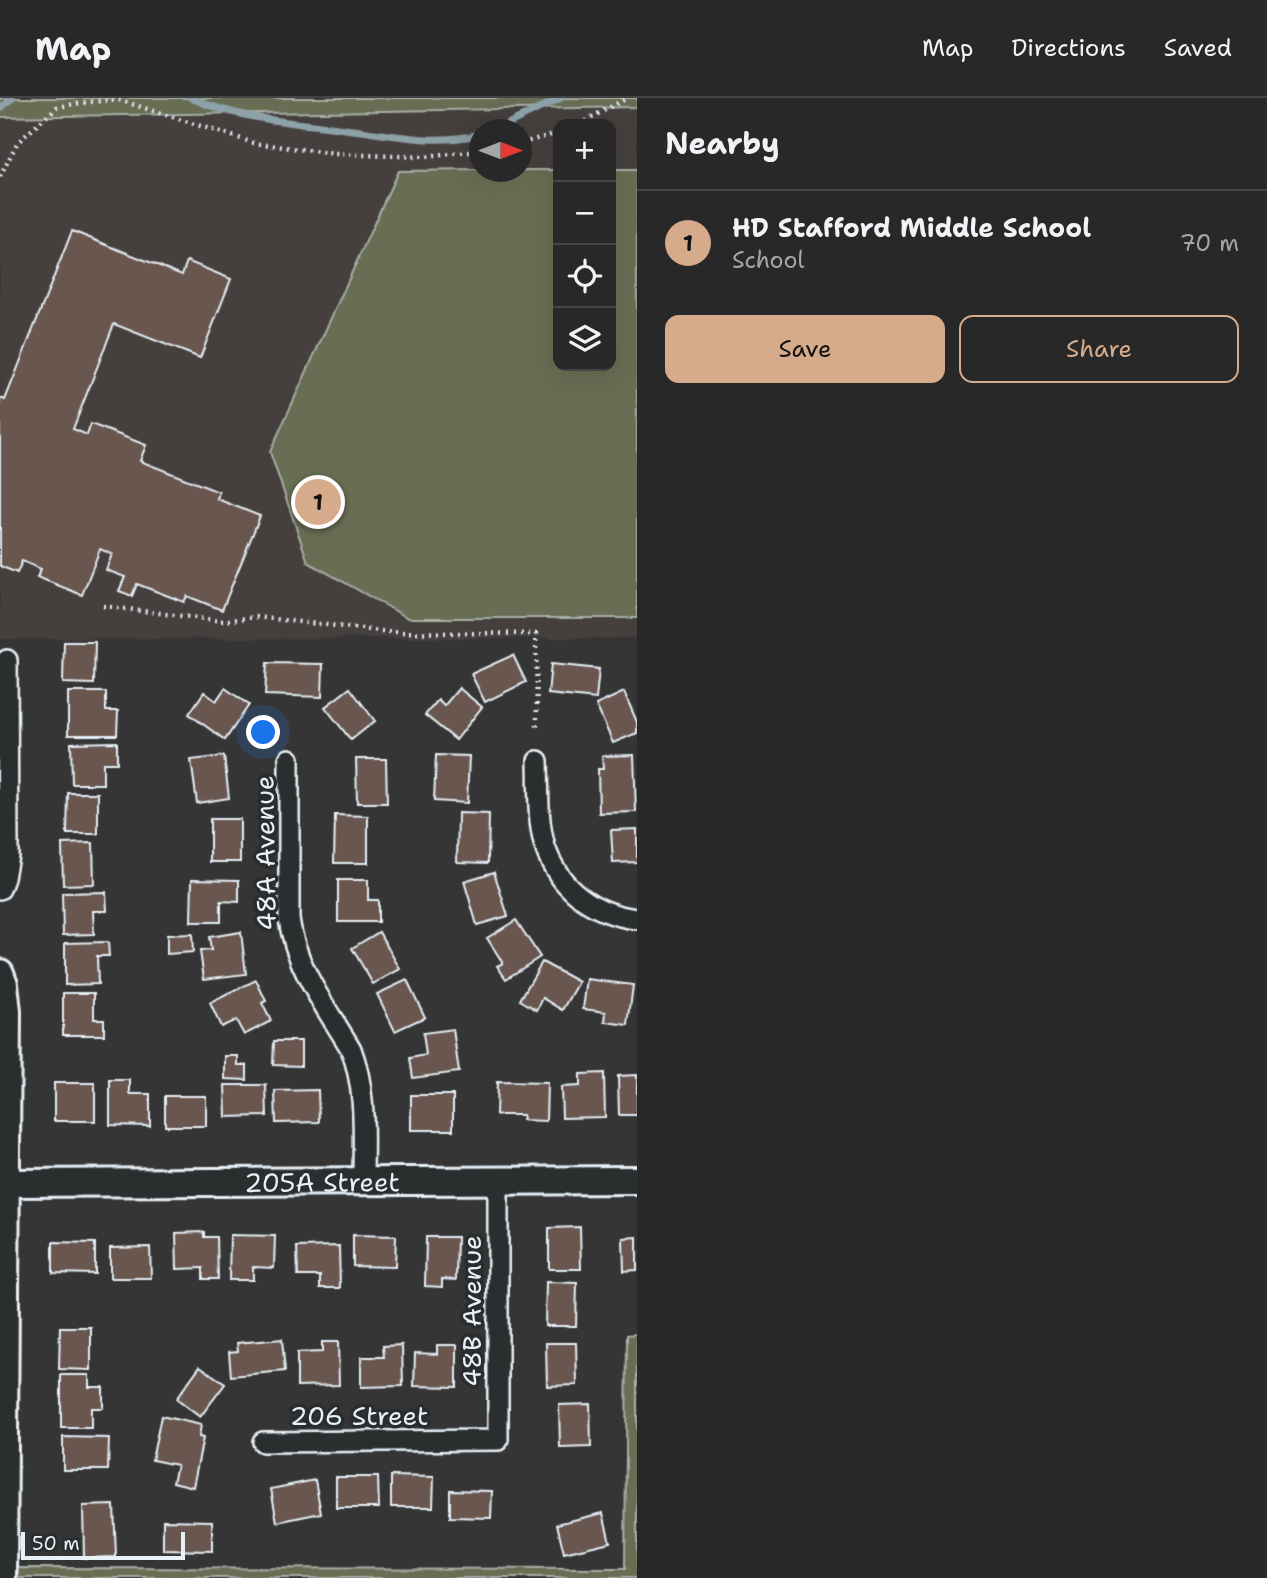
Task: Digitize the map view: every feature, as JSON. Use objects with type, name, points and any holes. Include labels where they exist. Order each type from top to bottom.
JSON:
[{"type":"street","points":[[0,889],[8,855],[7,660]]},
{"type":"street","name":"48A Avenue","points":[[289,759],[289,919],[292,938],[303,969],[351,1049],[358,1070],[363,1093],[363,1181]]},
{"type":"street","points":[[538,761],[541,824],[546,848],[565,884],[603,912],[637,919]]},
{"type":"street","points":[[0,973],[7,1012],[3,1578]]},
{"type":"street","name":"205A Street","points":[[5,1182],[637,1180]]},
{"type":"street","name":"48B Avenue","points":[[498,1182],[498,1440]]},
{"type":"street","name":"206 Street","points":[[263,1442],[498,1440]]},
{"type":"path","points":[[588,119],[627,98]]},
{"type":"path","points":[[0,177],[17,143],[57,107],[119,100],[254,143],[335,154],[425,158],[469,152]]},
{"type":"path","points":[[532,140],[553,134]]},
{"type":"path","points":[[103,606],[220,621],[256,617],[390,632],[536,634],[537,732]]},
{"type":"shaded area","points":[[637,107],[637,638],[0,639],[0,117]]},
{"type":"green space","points":[[0,98],[637,98],[637,107],[0,117]]},
{"type":"green space","points":[[532,170],[553,170],[553,371],[616,371],[616,170],[637,170],[637,618],[408,618],[308,562],[270,452],[398,171],[469,171],[469,182],[532,182]]},
{"type":"green space","points":[[637,1334],[637,1578],[19,1578],[19,1568],[625,1569],[627,1335]]},
{"type":"building","points":[[72,231],[182,275],[187,261],[231,279],[200,358],[114,324],[73,429],[87,435],[91,424],[146,445],[140,461],[219,492],[217,499],[260,516],[222,610],[187,596],[184,602],[137,584],[132,596],[119,591],[125,577],[106,570],[112,554],[100,549],[82,595],[37,577],[41,569],[22,561],[17,573],[0,566],[0,398],[5,400]]},
{"type":"building","points":[[64,642],[95,642],[94,684],[63,683]]},
{"type":"building","points":[[513,655],[526,682],[485,702],[471,674]]},
{"type":"building","points":[[267,663],[323,664],[322,697],[265,695]]},
{"type":"building","points":[[551,664],[599,669],[596,699],[548,694]]},
{"type":"building","points":[[225,688],[249,705],[225,740],[189,714],[204,692],[216,701]]},
{"type":"building","points":[[350,688],[375,721],[351,740],[325,707]]},
{"type":"building","points":[[459,688],[482,707],[456,740],[425,715],[438,700],[444,706]]},
{"type":"building","points":[[68,692],[106,692],[106,711],[118,711],[117,735],[68,735]]},
{"type":"building","points":[[624,692],[637,722],[637,733],[613,743],[596,705]]},
{"type":"building","points":[[117,742],[117,763],[103,763],[103,784],[72,784],[71,743]]},
{"type":"building","points":[[436,755],[469,756],[467,803],[434,801]]},
{"type":"building","points":[[634,755],[636,812],[599,813],[598,769],[603,769],[602,756]]},
{"type":"building","points":[[224,756],[229,798],[197,803],[191,760]]},
{"type":"building","points":[[356,759],[386,759],[387,803],[357,803]]},
{"type":"building","points":[[68,793],[98,793],[98,834],[67,834]]},
{"type":"building","points":[[458,813],[489,814],[488,863],[457,862]]},
{"type":"building","points":[[335,815],[368,816],[368,863],[334,863]]},
{"type":"building","points":[[210,819],[240,819],[240,862],[210,862]]},
{"type":"building","points":[[637,829],[637,862],[613,863],[611,830]]},
{"type":"building","points":[[93,843],[94,884],[63,885],[62,844]]},
{"type":"building","points":[[494,872],[508,916],[477,925],[464,881]]},
{"type":"building","points":[[192,879],[239,880],[239,902],[221,901],[221,922],[191,922]]},
{"type":"building","points":[[338,880],[368,880],[368,900],[378,900],[378,922],[338,922]]},
{"type":"building","points":[[106,892],[107,911],[93,911],[94,934],[63,935],[62,893]]},
{"type":"building","points":[[516,920],[540,957],[506,979],[497,966],[503,963],[487,938]]},
{"type":"building","points":[[241,932],[246,974],[204,979],[200,951],[211,950],[209,937]]},
{"type":"building","points":[[379,932],[400,969],[373,984],[352,948]]},
{"type":"building","points":[[192,934],[193,952],[167,954],[167,935]]},
{"type":"building","points":[[108,942],[109,956],[97,956],[98,984],[65,985],[65,943]]},
{"type":"building","points":[[542,962],[579,982],[563,1010],[543,998],[537,1010],[520,1000]]},
{"type":"building","points":[[587,979],[633,985],[628,1025],[605,1022],[606,1012],[583,1009]]},
{"type":"building","points":[[256,980],[266,1001],[262,1003],[271,1021],[244,1035],[236,1020],[221,1027],[210,1003]]},
{"type":"building","points":[[407,980],[425,1017],[395,1031],[377,994]]},
{"type":"building","points":[[63,993],[94,993],[94,1019],[104,1019],[104,1035],[63,1035]]},
{"type":"building","points":[[453,1029],[459,1072],[413,1078],[410,1058],[426,1055],[423,1033]]},
{"type":"building","points":[[274,1041],[301,1041],[301,1066],[273,1065]]},
{"type":"building","points":[[225,1056],[238,1056],[238,1065],[247,1065],[247,1080],[225,1079]]},
{"type":"building","points":[[604,1073],[605,1117],[562,1118],[561,1087],[580,1086],[580,1074]]},
{"type":"building","points":[[637,1075],[637,1115],[619,1115],[618,1076]]},
{"type":"building","points":[[110,1080],[130,1080],[130,1094],[150,1094],[150,1126],[110,1125]]},
{"type":"building","points":[[497,1082],[547,1083],[546,1121],[522,1120],[523,1115],[496,1115]]},
{"type":"building","points":[[54,1083],[95,1083],[95,1121],[54,1121]]},
{"type":"building","points":[[225,1085],[266,1085],[267,1116],[226,1117]]},
{"type":"building","points":[[318,1090],[319,1122],[276,1123],[275,1091]]},
{"type":"building","points":[[411,1095],[453,1095],[453,1130],[411,1130]]},
{"type":"building","points":[[165,1096],[206,1096],[206,1126],[165,1126]]},
{"type":"building","points":[[580,1227],[581,1269],[549,1269],[549,1228]]},
{"type":"building","points":[[204,1232],[204,1237],[217,1237],[218,1279],[203,1279],[203,1268],[177,1269],[176,1233]]},
{"type":"building","points":[[230,1235],[275,1236],[274,1268],[253,1267],[253,1280],[229,1280]]},
{"type":"building","points":[[353,1235],[396,1236],[395,1267],[353,1266]]},
{"type":"building","points":[[426,1237],[457,1237],[456,1280],[442,1279],[442,1287],[425,1286]]},
{"type":"building","points":[[637,1237],[637,1270],[624,1271],[623,1238]]},
{"type":"building","points":[[53,1242],[95,1243],[95,1274],[53,1273]]},
{"type":"building","points":[[339,1246],[340,1288],[320,1288],[320,1276],[298,1276],[297,1247]]},
{"type":"building","points":[[150,1247],[151,1278],[110,1278],[110,1248]]},
{"type":"building","points":[[546,1282],[577,1283],[576,1326],[545,1326]]},
{"type":"building","points":[[60,1327],[91,1327],[91,1370],[59,1369]]},
{"type":"building","points":[[282,1339],[285,1371],[231,1376],[229,1352],[238,1351],[237,1343]]},
{"type":"building","points":[[322,1342],[338,1342],[339,1385],[297,1386],[297,1353],[322,1352]]},
{"type":"building","points":[[546,1343],[576,1343],[577,1385],[547,1386]]},
{"type":"building","points":[[402,1345],[403,1386],[361,1387],[361,1357],[384,1357],[383,1346]]},
{"type":"building","points":[[437,1345],[457,1345],[457,1387],[414,1386],[415,1353],[437,1354]]},
{"type":"building","points":[[200,1366],[225,1384],[200,1417],[176,1399]]},
{"type":"building","points":[[61,1375],[89,1375],[89,1387],[103,1387],[103,1408],[91,1408],[91,1428],[61,1428]]},
{"type":"building","points":[[590,1404],[591,1447],[560,1448],[559,1405]]},
{"type":"building","points":[[161,1416],[201,1425],[199,1437],[203,1438],[193,1487],[173,1482],[177,1465],[152,1460]]},
{"type":"building","points":[[63,1437],[109,1438],[108,1470],[63,1470]]},
{"type":"building","points":[[391,1476],[434,1477],[433,1507],[391,1507]]},
{"type":"building","points":[[336,1477],[378,1477],[379,1508],[336,1508]]},
{"type":"building","points":[[315,1480],[321,1513],[277,1522],[271,1489]]},
{"type":"building","points":[[450,1490],[492,1491],[491,1518],[450,1517]]},
{"type":"building","points":[[114,1505],[116,1557],[84,1558],[83,1506]]},
{"type":"building","points":[[603,1513],[610,1542],[564,1553],[557,1524]]},
{"type":"building","points":[[163,1520],[212,1521],[212,1551],[163,1550]]},
{"type":"waterway","points":[[0,109],[12,98]]},
{"type":"waterway","points":[[191,98],[247,116],[286,122],[430,139],[469,136]]},
{"type":"waterway","points":[[518,119],[561,98]]},
{"type":"place","name":"HD Stafford Middle School","points":[[318,502]]}]
